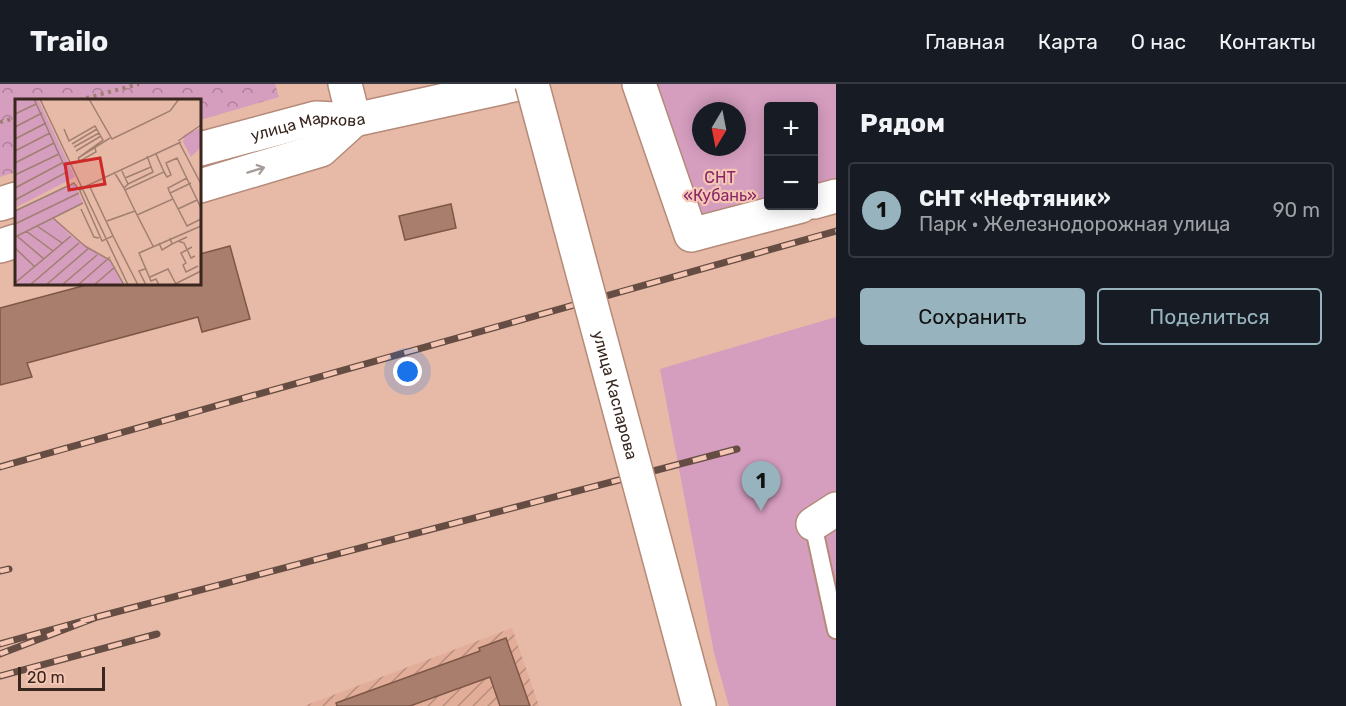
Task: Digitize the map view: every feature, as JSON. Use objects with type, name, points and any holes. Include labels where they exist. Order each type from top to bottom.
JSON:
[{"type":"main road","points":[[345,84],[354,120],[518,84]]},
{"type":"main road","name":"улица Каспарова","points":[[532,84],[695,691]]},
{"type":"main road","points":[[639,84],[691,235],[786,210]]},
{"type":"main road","name":"улица Маркова","points":[[201,150],[315,118],[354,120]]},
{"type":"main road","name":"улица Маркова","points":[[201,186],[321,150],[354,120]]},
{"type":"main road","points":[[818,201],[836,196]]},
{"type":"main road","points":[[0,204],[15,199]]},
{"type":"main road","points":[[0,246],[15,241]]},
{"type":"lane","points":[[824,517],[836,630]]},
{"type":"path","points":[[83,99],[139,84]]},
{"type":"path","points":[[0,122],[15,118]]},
{"type":"shaded area","points":[[512,628],[539,706],[304,706]]},
{"type":"green space","points":[[0,84],[275,84],[279,97],[201,120],[201,99],[15,99],[15,172],[0,177]]},
{"type":"green space","name":"СНТ «Кубань»","points":[[639,84],[836,84],[836,196],[818,201],[818,102],[764,102],[764,208],[691,235]]},
{"type":"green space","points":[[836,317],[836,706],[729,706],[714,653],[660,369]]},
{"type":"building","points":[[451,204],[456,228],[405,240],[399,216]]},
{"type":"building","points":[[230,246],[250,319],[202,332],[198,317],[27,363],[32,377],[0,385],[0,308],[86,285],[201,285],[201,254]]},
{"type":"building","points":[[506,638],[530,706],[500,706],[490,677],[410,706],[337,706],[336,703],[480,651],[479,648]]},
{"type":"railway","points":[[0,467],[836,231]]},
{"type":"railway","points":[[97,617],[737,449]]},
{"type":"railway","points":[[0,571],[9,569]]},
{"type":"railway","points":[[0,644],[97,617],[0,654]]},
{"type":"railway","points":[[0,676],[157,634]]},
{"type":"place","name":"СНТ «Нефтяник»","points":[[761,511]]}]
